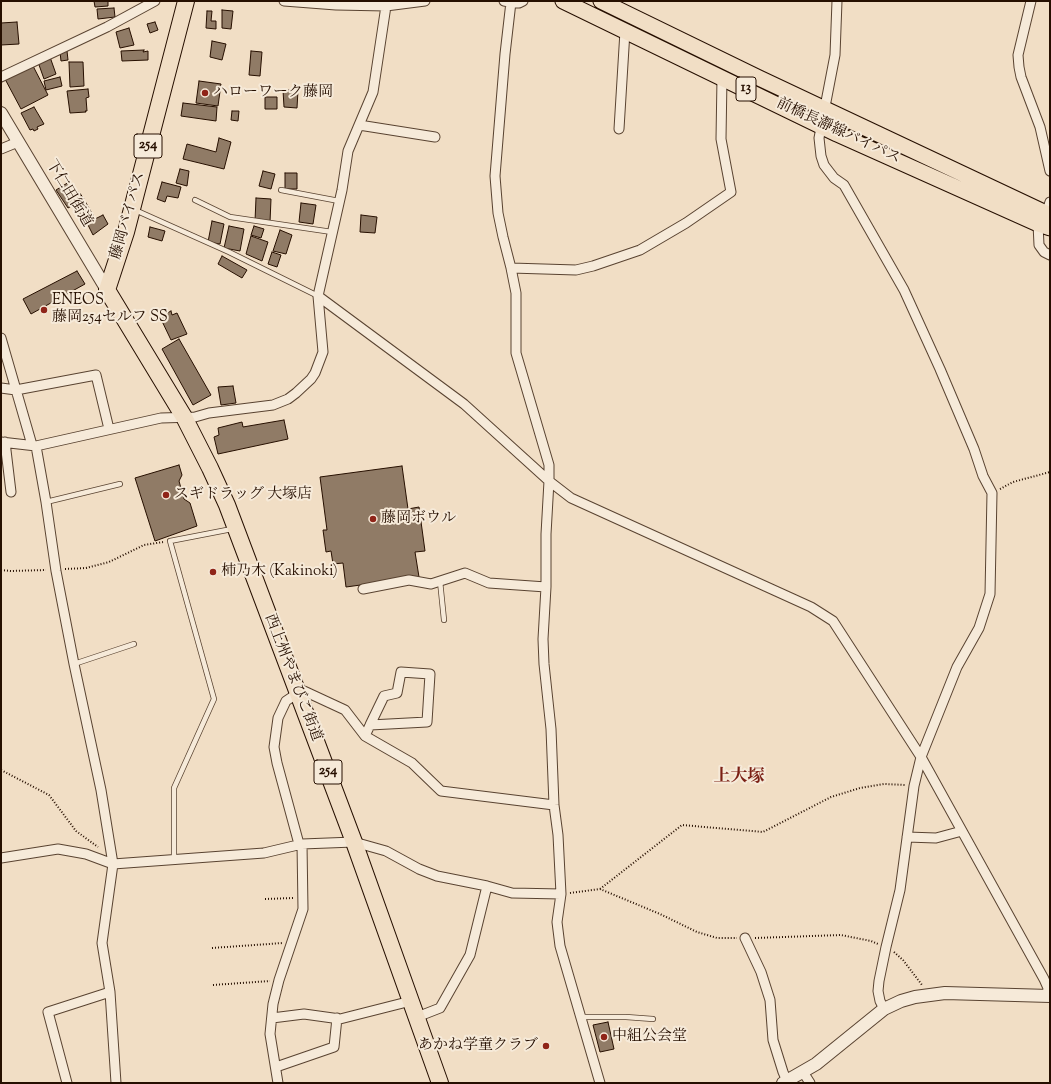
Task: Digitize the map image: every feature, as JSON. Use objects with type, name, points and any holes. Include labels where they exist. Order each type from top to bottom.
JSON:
[{"type":"highway","name":"藤岡バイパス","points":[[107,290],[126,232],[186,1]]},
{"type":"highway","name":"西上州やまびこ街道","points":[[107,290],[184,417],[227,505],[354,842],[440,1083]]},
{"type":"main road","name":"前橋長瀞線バイパス","points":[[563,1],[822,126],[1047,217]]},
{"type":"main road","name":"前橋長瀞線バイパス","points":[[601,1],[1047,217]]},
{"type":"street","points":[[1,77],[107,27],[155,1]]},
{"type":"street","points":[[284,1],[386,6],[425,1]]},
{"type":"street","points":[[523,1],[520,3],[507,1],[495,176],[498,213],[502,237],[511,268],[516,293],[516,352],[549,465],[546,534],[544,664],[551,729],[554,805],[558,835],[561,894],[557,922],[560,946],[600,1083]]},
{"type":"street","points":[[837,1],[835,55],[819,138],[821,156],[824,165],[834,178],[844,185],[904,290],[940,369],[974,449],[983,476],[992,494],[990,594],[979,628],[957,667],[921,757],[914,786],[900,890],[879,981],[878,991],[880,1001],[884,1009]]},
{"type":"street","points":[[1031,1],[1018,55],[1019,67],[1021,77],[1040,126],[1050,171]]},
{"type":"street","points":[[11,492],[3,442],[34,445],[161,418],[195,417],[273,405],[288,399],[296,393],[315,373],[323,352],[318,296],[339,201],[348,151],[373,92],[386,6]]},
{"type":"street","points":[[619,129],[625,31]]},
{"type":"street","points":[[511,268],[576,270],[593,266],[640,250],[686,223],[731,192],[721,139],[722,78]]},
{"type":"street","name":"下仁田街道","points":[[1,113],[107,290]]},
{"type":"street","points":[[359,125],[434,137]]},
{"type":"street","points":[[1,148],[18,142]]},
{"type":"street","points":[[1047,217],[1040,245],[1044,252],[1050,255]]},
{"type":"street","points":[[318,296],[464,404],[549,481],[571,498],[810,607],[833,621],[921,757],[1044,979],[1048,988],[1048,996],[945,993],[915,997],[901,1001],[884,1009],[816,1064],[785,1082],[773,1040],[770,1000],[761,972],[745,938]]},
{"type":"street","points":[[1,338],[34,445],[46,502],[56,570],[74,664],[101,790],[113,864],[102,943],[110,992],[116,1083]]},
{"type":"street","points":[[1,388],[16,390],[96,375],[109,430]]},
{"type":"street","points":[[363,589],[409,580],[431,584],[465,573],[489,583],[546,587]]},
{"type":"street","points":[[365,736],[370,725],[384,696],[397,693],[401,672],[430,674],[428,722],[370,725]]},
{"type":"street","points":[[278,1083],[270,1034],[273,1004],[279,980],[303,909],[300,844],[277,763],[274,747],[278,718],[286,701],[304,691],[346,710],[365,736],[412,763],[441,791],[554,805]]},
{"type":"street","points":[[907,837],[936,838],[962,831]]},
{"type":"street","points":[[1,858],[58,849],[86,854],[113,864],[264,853],[300,844],[354,842],[386,851],[419,869],[437,876],[487,886],[512,893],[561,894]]},
{"type":"street","points":[[417,1017],[440,1008],[470,956],[487,886]]},
{"type":"street","points":[[67,1083],[48,1012],[110,992]]},
{"type":"street","points":[[272,1018],[304,1014],[340,1019],[411,1001]]},
{"type":"street","points":[[276,1068],[334,1047],[337,1018]]},
{"type":"street","points":[[803,1072],[810,1083]]},
{"type":"lane","points":[[281,190],[339,201]]},
{"type":"lane","points":[[194,200],[230,217],[332,232]]},
{"type":"lane","points":[[132,208],[229,252],[318,296]]},
{"type":"lane","points":[[46,502],[120,484]]},
{"type":"lane","points":[[174,860],[174,788],[214,699],[170,541],[236,528]]},
{"type":"lane","points":[[440,581],[444,620]]},
{"type":"lane","points":[[74,664],[134,644]]},
{"type":"lane","points":[[581,1017],[626,1016],[652,1019]]},
{"type":"path","points":[[992,494],[1013,482],[1050,472]]},
{"type":"path","points":[[1,570],[56,570],[86,568],[109,562],[144,545],[170,541]]},
{"type":"path","points":[[1,770],[49,794],[76,831],[100,849]]},
{"type":"path","points":[[600,889],[682,825],[763,832],[831,797],[860,788],[884,784],[914,786]]},
{"type":"path","points":[[265,899],[302,898]]},
{"type":"path","points":[[212,948],[292,942]]},
{"type":"path","points":[[213,985],[279,980]]},
{"type":"building","points":[[94,1],[108,1],[108,6],[95,7]]},
{"type":"building","points":[[114,8],[115,17],[98,19],[97,9]]},
{"type":"building","points":[[222,10],[233,11],[231,29],[222,28]]},
{"type":"building","points":[[207,11],[212,11],[211,21],[216,21],[216,29],[206,28]]},
{"type":"building","points":[[17,22],[19,44],[1,45],[1,23]]},
{"type":"building","points":[[155,22],[158,30],[150,33],[147,24]]},
{"type":"building","points":[[129,28],[134,45],[120,48],[116,32]]},
{"type":"building","points":[[212,41],[226,44],[222,60],[210,57]]},
{"type":"building","points":[[144,50],[143,52],[148,51],[148,60],[122,61],[121,51]]},
{"type":"building","points":[[67,51],[68,60],[61,61],[60,52]]},
{"type":"building","points":[[251,51],[262,52],[260,76],[249,75]]},
{"type":"building","points":[[50,57],[56,74],[44,79],[38,62]]},
{"type":"building","points":[[69,62],[83,62],[84,86],[70,87]]},
{"type":"building","points":[[33,66],[48,95],[21,109],[5,79]]},
{"type":"building","points":[[60,77],[62,86],[46,90],[44,81]]},
{"type":"building","points":[[199,81],[221,84],[218,106],[196,103]]},
{"type":"building","points":[[88,89],[89,97],[86,98],[87,111],[70,113],[67,91]]},
{"type":"building","points":[[283,90],[298,90],[297,108],[284,107]]},
{"type":"building","points":[[265,97],[277,97],[277,109],[265,109]]},
{"type":"building","points":[[183,103],[217,107],[216,121],[181,116]]},
{"type":"building","points":[[34,107],[44,124],[37,127],[38,129],[34,131],[33,129],[30,130],[21,113]]},
{"type":"building","points":[[232,111],[239,111],[238,121],[231,120]]},
{"type":"building","points":[[219,138],[231,142],[224,169],[183,159],[187,144],[216,152]]},
{"type":"building","points":[[180,169],[189,171],[187,186],[176,183]]},
{"type":"building","points":[[263,171],[275,174],[271,189],[259,186]]},
{"type":"building","points":[[285,173],[297,173],[297,189],[285,189]]},
{"type":"building","points":[[69,182],[75,194],[79,192],[84,199],[68,208],[56,190]]},
{"type":"building","points":[[162,182],[181,187],[178,198],[167,196],[165,202],[157,199]]},
{"type":"building","points":[[256,198],[271,199],[270,222],[255,221]]},
{"type":"building","points":[[86,203],[95,218],[84,224],[75,209]]},
{"type":"building","points":[[301,203],[316,205],[313,224],[299,222]]},
{"type":"building","points":[[103,215],[108,224],[93,235],[87,223]]},
{"type":"building","points":[[361,215],[377,217],[375,233],[360,232]]},
{"type":"building","points":[[212,221],[224,224],[220,244],[208,242]]},
{"type":"building","points":[[229,226],[244,229],[240,251],[224,248]]},
{"type":"building","points":[[254,226],[264,229],[261,238],[251,235]]},
{"type":"building","points":[[150,227],[165,231],[162,241],[148,237]]},
{"type":"building","points":[[280,230],[292,235],[286,254],[273,251]]},
{"type":"building","points":[[251,236],[268,242],[262,261],[246,254]]},
{"type":"building","points":[[272,252],[281,255],[277,267],[268,264]]},
{"type":"building","points":[[222,256],[247,270],[242,278],[218,264]]},
{"type":"building","points":[[77,271],[85,284],[31,314],[23,299]]},
{"type":"building","points":[[171,311],[172,315],[177,313],[187,334],[171,340],[160,317]]},
{"type":"building","points":[[179,339],[211,395],[193,405],[162,349]]},
{"type":"building","points":[[233,386],[236,403],[221,405],[218,387]]},
{"type":"building","points":[[284,420],[288,439],[218,454],[214,437],[219,435],[218,428],[242,422],[243,427]]},
{"type":"building","points":[[179,465],[182,475],[179,481],[184,499],[190,503],[197,526],[155,541],[135,478]]},
{"type":"building","name":"藤岡ボウル","points":[[402,466],[408,509],[419,507],[425,551],[415,552],[419,577],[346,587],[343,563],[333,564],[331,551],[326,552],[323,530],[327,530],[320,477]]},
{"type":"building","name":"中組公会堂","points":[[608,1022],[614,1049],[600,1052],[593,1025]]},
{"type":"place","name":"ハローワーク藤岡","points":[[205,93]]},
{"type":"place","name":"ENEOS 藤岡254セルフ SS","points":[[44,310]]},
{"type":"place","name":"スギドラッグ 大塚店","points":[[166,495]]},
{"type":"place","name":"藤岡ボウル","points":[[373,519]]},
{"type":"place","name":"柿乃木 (Kakinoki)","points":[[213,572]]},
{"type":"place","name":"中組公会堂","points":[[604,1037]]},
{"type":"place","name":"あかね学童クラブ","points":[[546,1046]]},
{"type":"district","name":"上大塚","points":[[739,778]]}]
